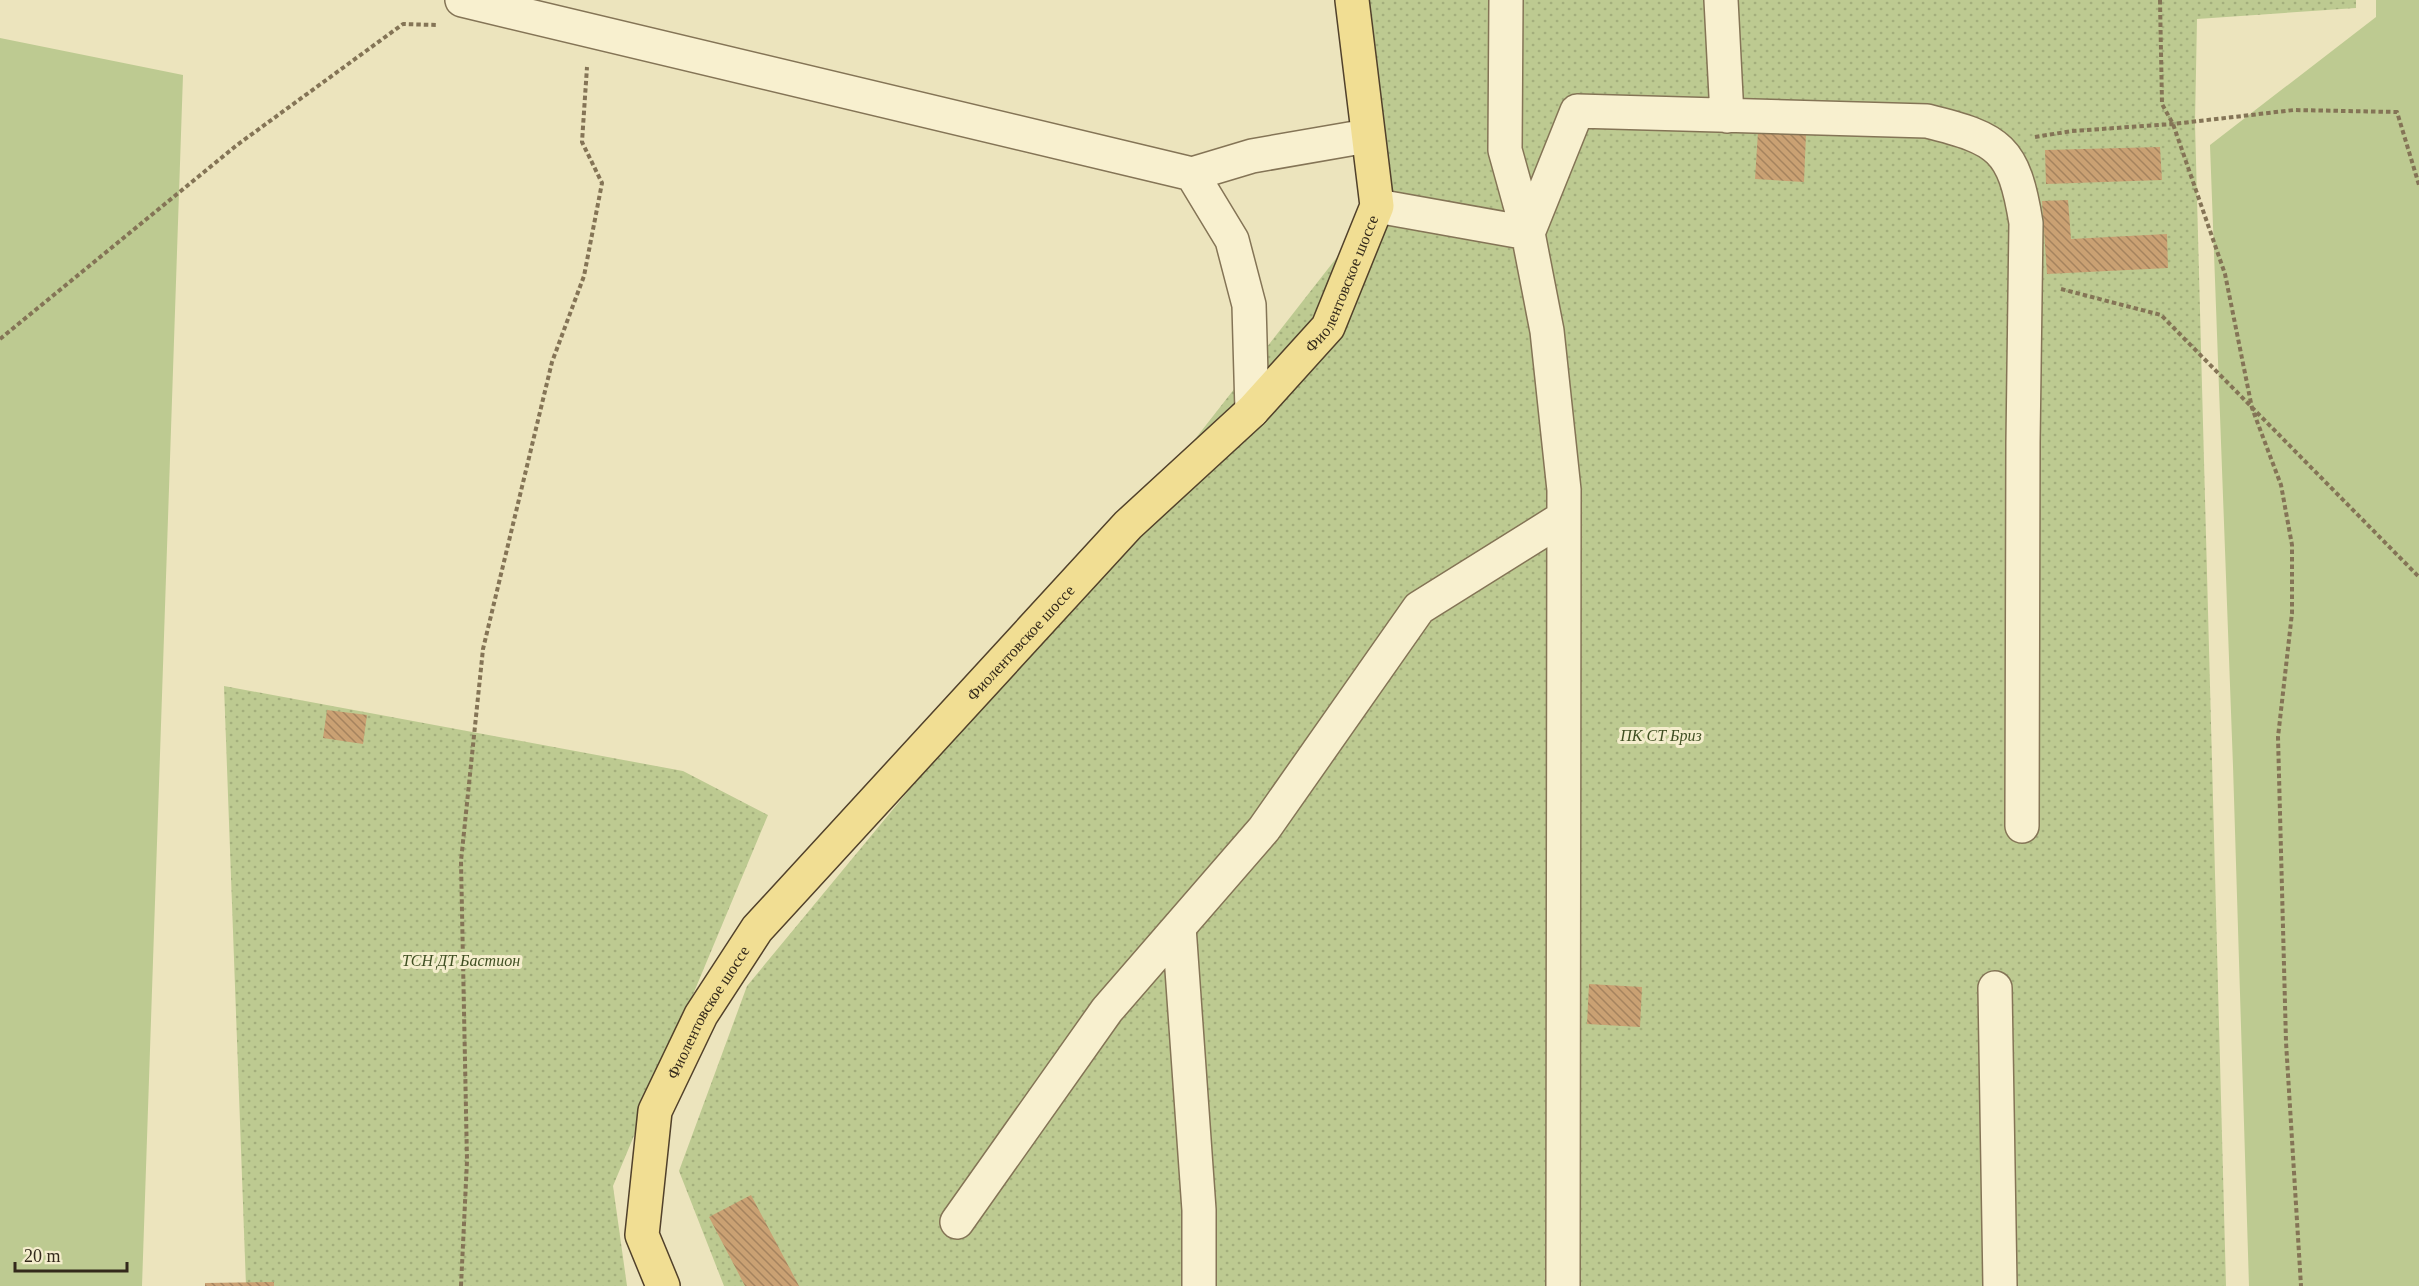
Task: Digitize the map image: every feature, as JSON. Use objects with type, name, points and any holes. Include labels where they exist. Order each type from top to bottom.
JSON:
[{"type":"main road","name":"Фиолентовское шоссе","points":[[663,1286],[642,1235],[655,1111],[701,1015],[757,929],[1128,525],[1252,411],[1328,327],[1377,206],[1352,0]]},
{"type":"street","points":[[462,0],[1192,174],[1252,156],[1367,135]]},
{"type":"street","points":[[1506,0],[1505,150],[1528,233],[1547,331],[1563,490],[1563,1286]]},
{"type":"street","points":[[1721,0],[1727,116]]},
{"type":"street","points":[[1528,233],[1577,111],[1927,121],[1982,137],[2001,150],[2012,166],[2020,187],[2026,223],[2022,826]]},
{"type":"street","points":[[1192,174],[1232,240],[1249,305],[1252,411]]},
{"type":"street","points":[[1377,206],[1528,233]]},
{"type":"street","points":[[957,1222],[1107,1010],[1264,830],[1419,608],[1563,518]]},
{"type":"street","points":[[1179,927],[1199,1210],[1199,1286]]},
{"type":"street","points":[[1995,988],[2000,1286]]},
{"type":"path","points":[[2160,0],[2162,104],[2173,124],[2225,274],[2252,408],[2281,485],[2292,545],[2292,613],[2278,737],[2286,1042],[2301,1286]]},
{"type":"path","points":[[0,339],[237,145],[403,24],[438,25]]},
{"type":"path","points":[[461,1286],[467,1161],[462,849],[483,649],[552,362],[584,276],[602,183],[582,142],[590,31]]},
{"type":"path","points":[[2001,150],[2022,140],[2042,136],[2294,110],[2397,112],[2419,185]]},
{"type":"path","points":[[2025,280],[2161,315],[2419,577]]},
{"type":"green space","name":"ПК СТ Бриз","points":[[1358,0],[2356,0],[2356,8],[2197,19],[2195,123],[2226,1286],[724,1286],[679,1171],[747,986],[1128,525],[1377,206]]},
{"type":"green space","points":[[2376,0],[2419,0],[2419,1286],[2249,1286],[2210,145],[2376,17]]},
{"type":"green space","points":[[0,38],[183,75],[142,1286],[0,1286]]},
{"type":"green space","name":"ТСН ДТ Бастион","points":[[224,686],[683,771],[768,815],[613,1186],[627,1286],[246,1286]]},
{"type":"building","points":[[1758,132],[1806,134],[1804,182],[1755,179]]},
{"type":"building","points":[[2160,147],[2162,180],[2046,184],[2045,150]]},
{"type":"building","points":[[2068,200],[2071,239],[2167,234],[2168,268],[2047,274],[2042,201]]},
{"type":"building","points":[[327,710],[367,715],[363,744],[323,738]]},
{"type":"building","points":[[1589,984],[1642,987],[1640,1027],[1587,1024]]},
{"type":"building","points":[[751,1195],[799,1286],[745,1286],[709,1217]]},
{"type":"building","points":[[274,1282],[274,1286],[205,1286],[205,1283]]}]
